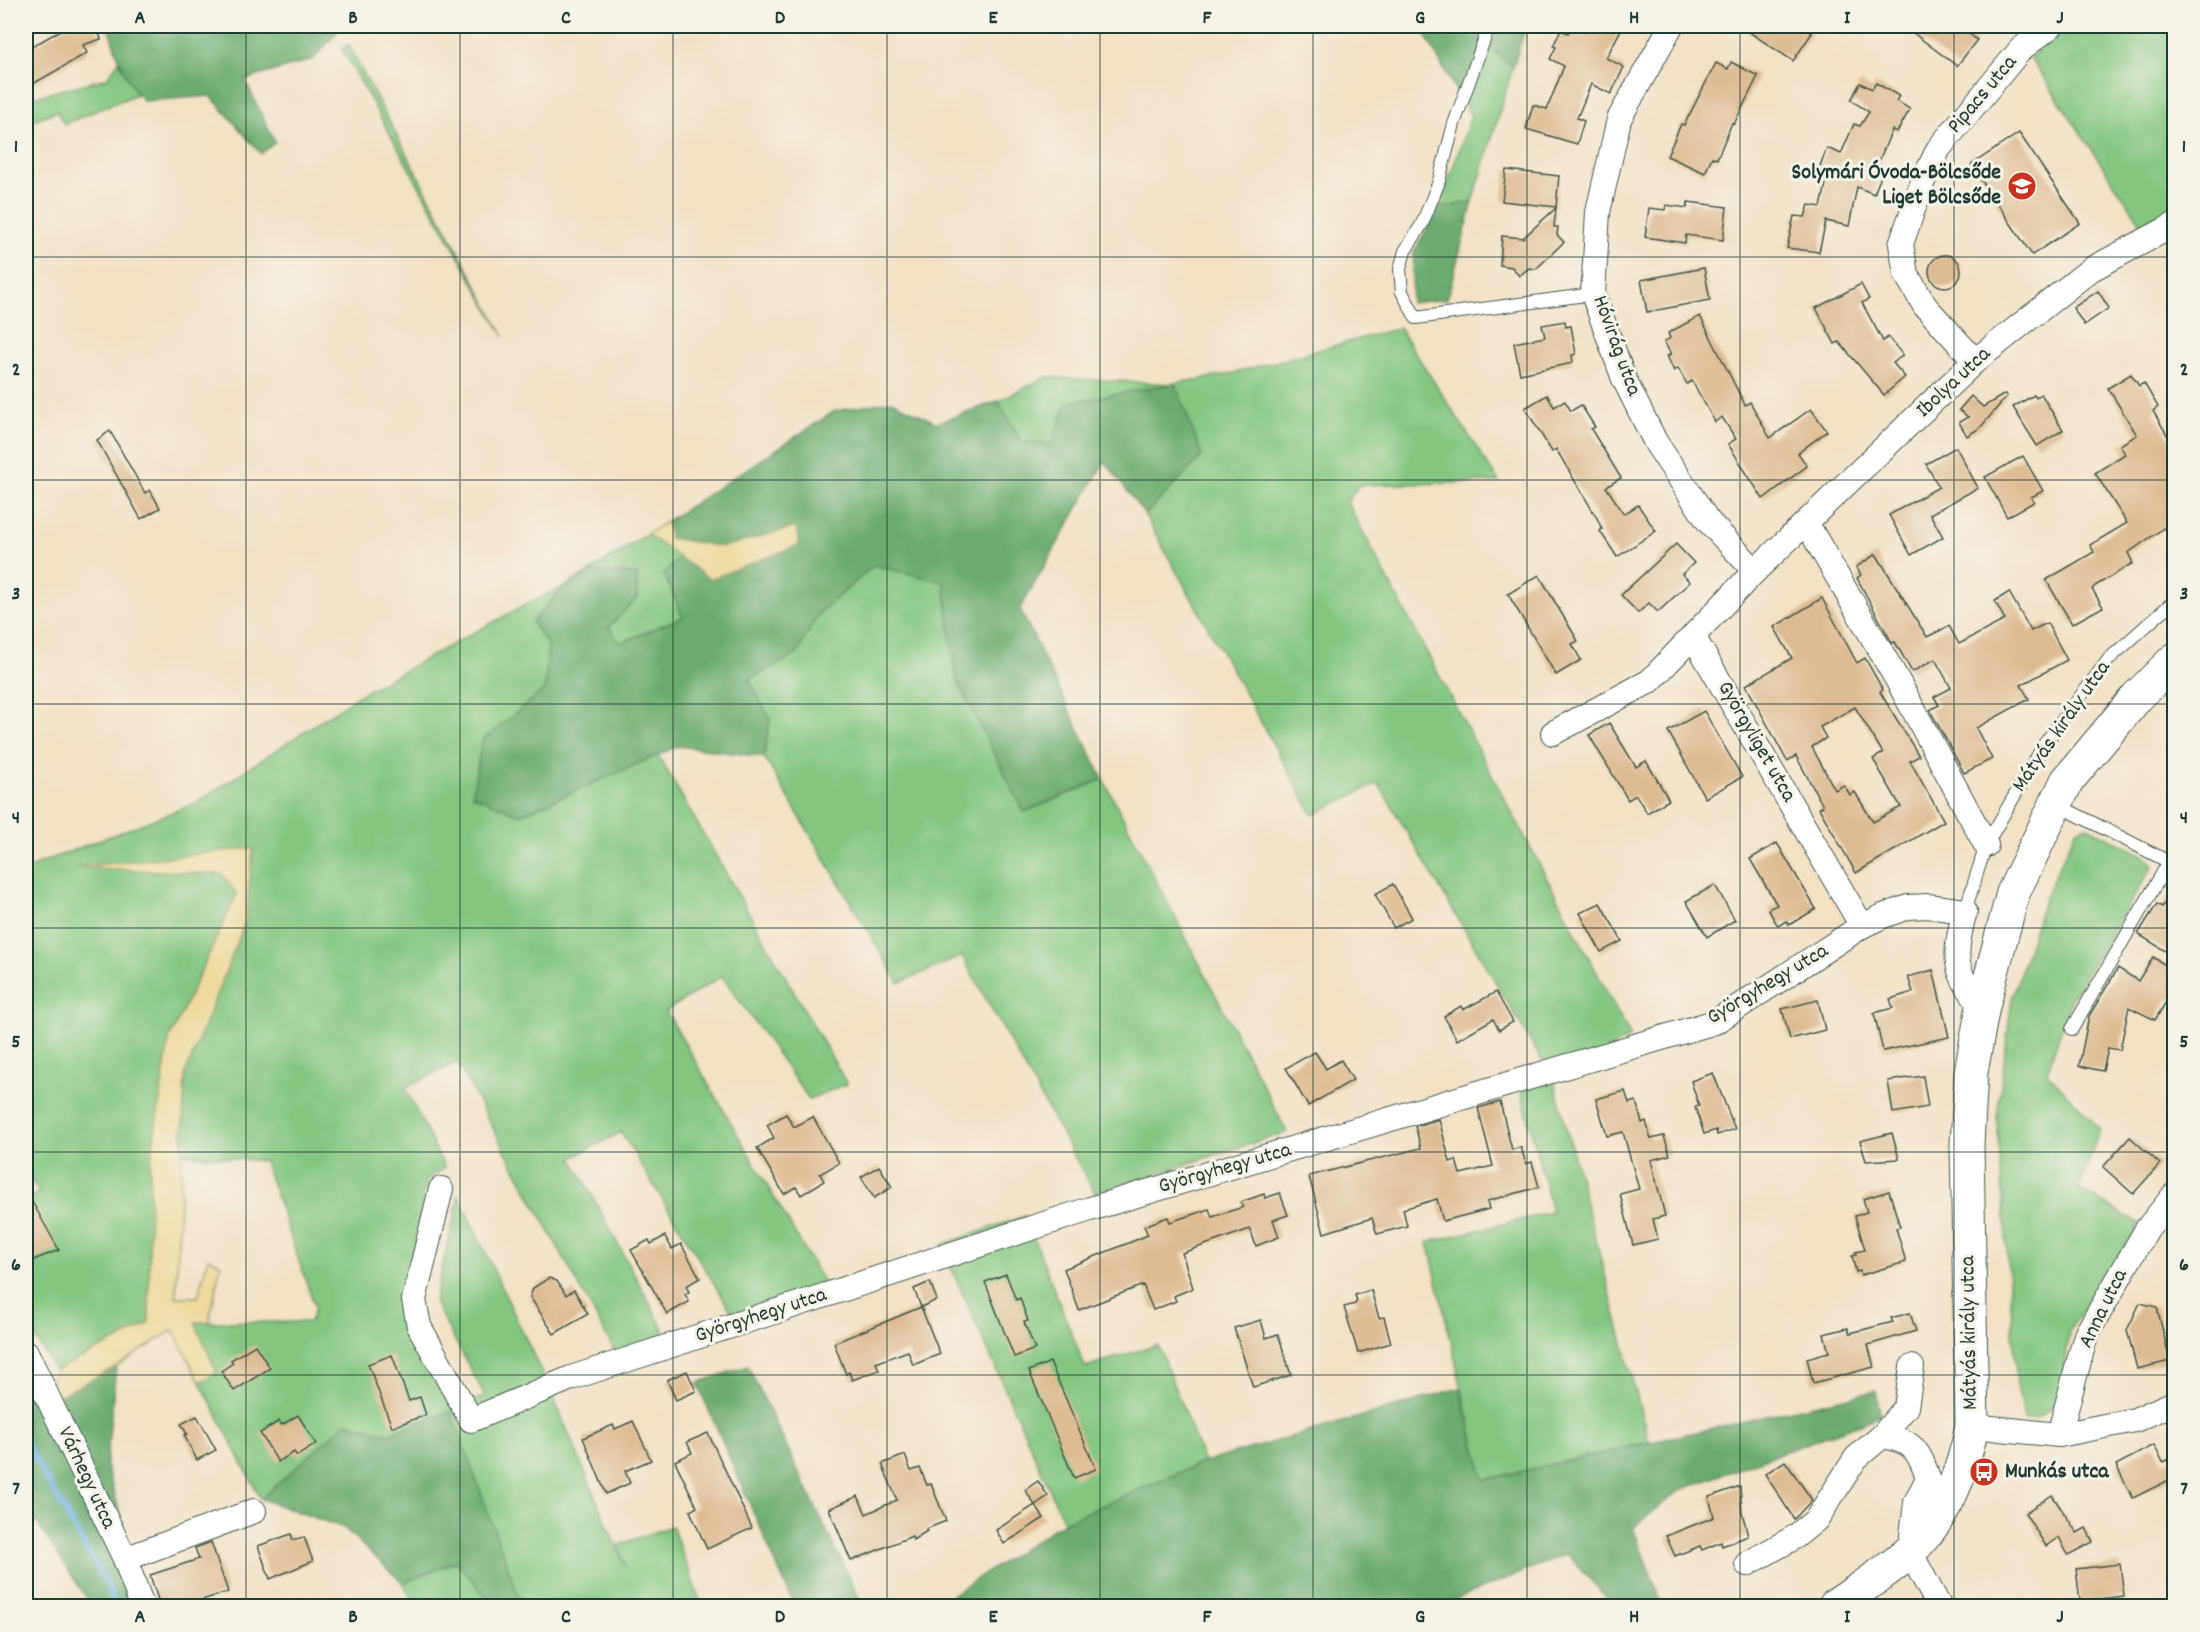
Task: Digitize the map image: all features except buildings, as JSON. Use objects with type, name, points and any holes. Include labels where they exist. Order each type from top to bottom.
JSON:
[{"type":"main road","name":"Mátyás király utca","points":[[1835,1606],[1910,1552],[1934,1522],[1954,1490],[1966,1459],[1972,1426],[1967,1144],[1971,1072],[1983,1006],[2013,893],[2067,781],[2137,697],[2175,660]]},
{"type":"street","name":"Hóvirág utca","points":[[1671,26],[1619,119],[1598,212],[1593,294],[1624,379],[1656,443],[1708,521],[1755,571]]},
{"type":"street","name":"Pipacs utca","points":[[1976,361],[1925,306],[1906,274],[1901,244],[1923,181],[1939,148],[2021,49],[2051,26]]},
{"type":"street","name":"Ibolya utca","points":[[1755,571],[1976,361],[2090,270],[2175,225]]},
{"type":"street","points":[[1807,524],[1899,683],[1986,845]]},
{"type":"street","points":[[1553,733],[1650,681],[1755,571]]},
{"type":"street","name":"Györgyliget utca","points":[[1693,636],[1862,926]]},
{"type":"street","name":"Györgyhegy utca","points":[[441,1189],[414,1300],[414,1312],[419,1326],[471,1420],[571,1378],[1090,1209],[1715,1022],[1862,926],[1908,908],[1928,906],[1965,911]]},
{"type":"street","name":"Mátyás király utca","points":[[1965,911],[1956,947],[1959,973],[1969,991],[1983,1006]]},
{"type":"street","name":"Anna utca","points":[[2059,1435],[2086,1335],[2147,1228],[2175,1195]]},
{"type":"street","name":"Várhegy utca","points":[[26,1352],[125,1559],[142,1606]]},
{"type":"street","points":[[1747,1564],[1795,1537],[1816,1520],[1857,1458],[1882,1436],[1906,1407],[1912,1367]]},
{"type":"street","points":[[1972,1426],[2059,1435],[2135,1420],[2175,1402]]},
{"type":"street","points":[[1882,1436],[1898,1438],[1919,1452],[1928,1478],[1916,1502],[1910,1552],[1939,1606]]},
{"type":"street","points":[[125,1559],[254,1511]]},
{"type":"lane","points":[[1489,26],[1454,124],[1438,184],[1422,224],[1405,250],[1400,269],[1402,292],[1416,318],[1593,294]]},
{"type":"lane","name":"Mátyás király utca","points":[[1965,911],[1986,845],[2045,743],[2109,659],[2175,601]]},
{"type":"lane","points":[[2056,804],[2172,858],[2072,1029]]},
{"type":"green space","points":[[108,26],[342,26],[314,59],[245,80],[275,142],[261,154],[211,96],[144,101],[126,75]]},
{"type":"green space","points":[[1420,26],[1479,26],[1490,46],[1499,26],[1526,26],[1513,67],[1490,47],[1459,96]]},
{"type":"green space","points":[[2069,26],[2174,26],[2174,212],[2144,228],[2030,57]]},
{"type":"green space","points":[[348,44],[504,337],[342,49]]},
{"type":"green space","points":[[1490,46],[1513,67],[1473,202],[1439,208],[1471,116],[1459,96]]},
{"type":"green space","points":[[119,61],[137,94],[64,124],[57,111],[26,123],[26,99],[107,78]]},
{"type":"green space","points":[[1473,202],[1447,299],[1411,303],[1414,252],[1439,208]]},
{"type":"green space","points":[[1399,328],[1499,482],[1359,485],[1347,502],[1631,1037],[1554,1081],[1378,783],[1313,815],[1145,515],[1202,456],[1175,383],[1226,375]]},
{"type":"green space","points":[[1046,377],[1172,384],[1067,403],[1052,444],[1022,442],[998,401]]},
{"type":"green space","points":[[1175,383],[1202,456],[1145,515],[1105,461],[1020,609],[1103,779],[1024,812],[956,678],[944,582],[874,565],[818,614],[796,655],[749,679],[770,719],[764,757],[678,746],[520,815],[472,795],[482,741],[545,689],[548,646],[532,622],[564,587],[589,572],[637,574],[637,598],[609,627],[620,643],[683,617],[664,574],[680,557],[710,579],[795,527],[723,547],[669,538],[667,521],[835,411],[892,401],[937,423],[998,401],[1022,442],[1052,444],[1067,403]]},
{"type":"green space","points":[[647,534],[680,557],[664,574],[683,617],[620,643],[609,627],[637,598],[637,574],[589,572]]},
{"type":"green space","points":[[874,565],[944,582],[956,678],[1025,812],[1103,779],[1287,1132],[1095,1193],[962,956],[899,983],[764,757],[770,719],[749,679],[796,655],[818,614]]},
{"type":"green space","points":[[564,587],[532,622],[548,646],[545,689],[482,741],[520,815],[658,755],[847,1084],[809,1099],[722,976],[666,1011],[825,1285],[734,1316],[621,1132],[572,1158],[665,1332],[619,1359],[457,1062],[405,1088],[445,1168],[427,1180],[404,1304],[462,1405],[485,1396],[434,1302],[459,1196],[554,1399],[625,1567],[618,1545],[672,1526],[702,1606],[522,1606],[451,1411],[388,1434],[347,1423],[261,1499],[200,1382],[217,1373],[195,1322],[310,1322],[315,1307],[264,1161],[182,1154],[185,1074],[245,923],[253,848],[81,867],[222,874],[237,894],[169,1040],[150,1166],[149,1324],[55,1371],[26,1321],[26,1200],[39,1192],[26,1171],[26,871],[40,863],[196,803],[361,694],[534,600]]},
{"type":"green space","points":[[2086,826],[2147,857],[2153,866],[2072,997],[2047,1073],[2100,1129],[2079,1189],[2140,1224],[2069,1331],[2064,1376],[2057,1403],[2037,1418],[2024,1420],[2017,1386],[1997,1117],[2012,998],[2046,894],[2077,829]]},
{"type":"green space","points":[[1554,1081],[1649,1442],[1483,1480],[1428,1242],[1552,1212],[1521,1091]]},
{"type":"green space","points":[[1025,1216],[1085,1367],[1158,1345],[1204,1462],[1064,1522],[941,1245]]},
{"type":"green space","points":[[748,1366],[863,1606],[790,1606],[794,1605],[697,1383]]},
{"type":"green space","points":[[116,1367],[106,1465],[130,1547],[143,1606],[92,1606],[26,1507],[26,1372],[42,1404]]},
{"type":"green space","points":[[1460,1388],[1484,1480],[1876,1391],[1881,1416],[1680,1490],[1633,1528],[1663,1606],[1614,1606],[1567,1554],[1451,1601],[1452,1606],[935,1606],[1064,1522],[1204,1462]]},
{"type":"green space","points":[[451,1411],[522,1606],[494,1606],[456,1561],[403,1583],[344,1528],[261,1499],[347,1422],[388,1434]]},
{"type":"green space","points":[[456,1561],[494,1606],[415,1606],[403,1583]]},
{"type":"sand","points":[[667,521],[669,538],[723,547],[796,527],[799,545],[710,579],[647,534]]},
{"type":"sand","points":[[253,848],[245,923],[185,1074],[176,1297],[198,1297],[208,1258],[221,1264],[209,1322],[195,1322],[217,1373],[200,1382],[173,1330],[116,1367],[42,1405],[55,1371],[149,1324],[150,1166],[169,1040],[237,894],[222,874],[75,867]]},
{"type":"waterway","points":[[26,1443],[109,1588],[115,1606]]},
{"type":"place","name":"Solymári Óvoda-Bölcsőde Liget Bölcsőde","points":[[2022,186]]},
{"type":"place","name":"Munkás utca","points":[[1984,1472]]}]
